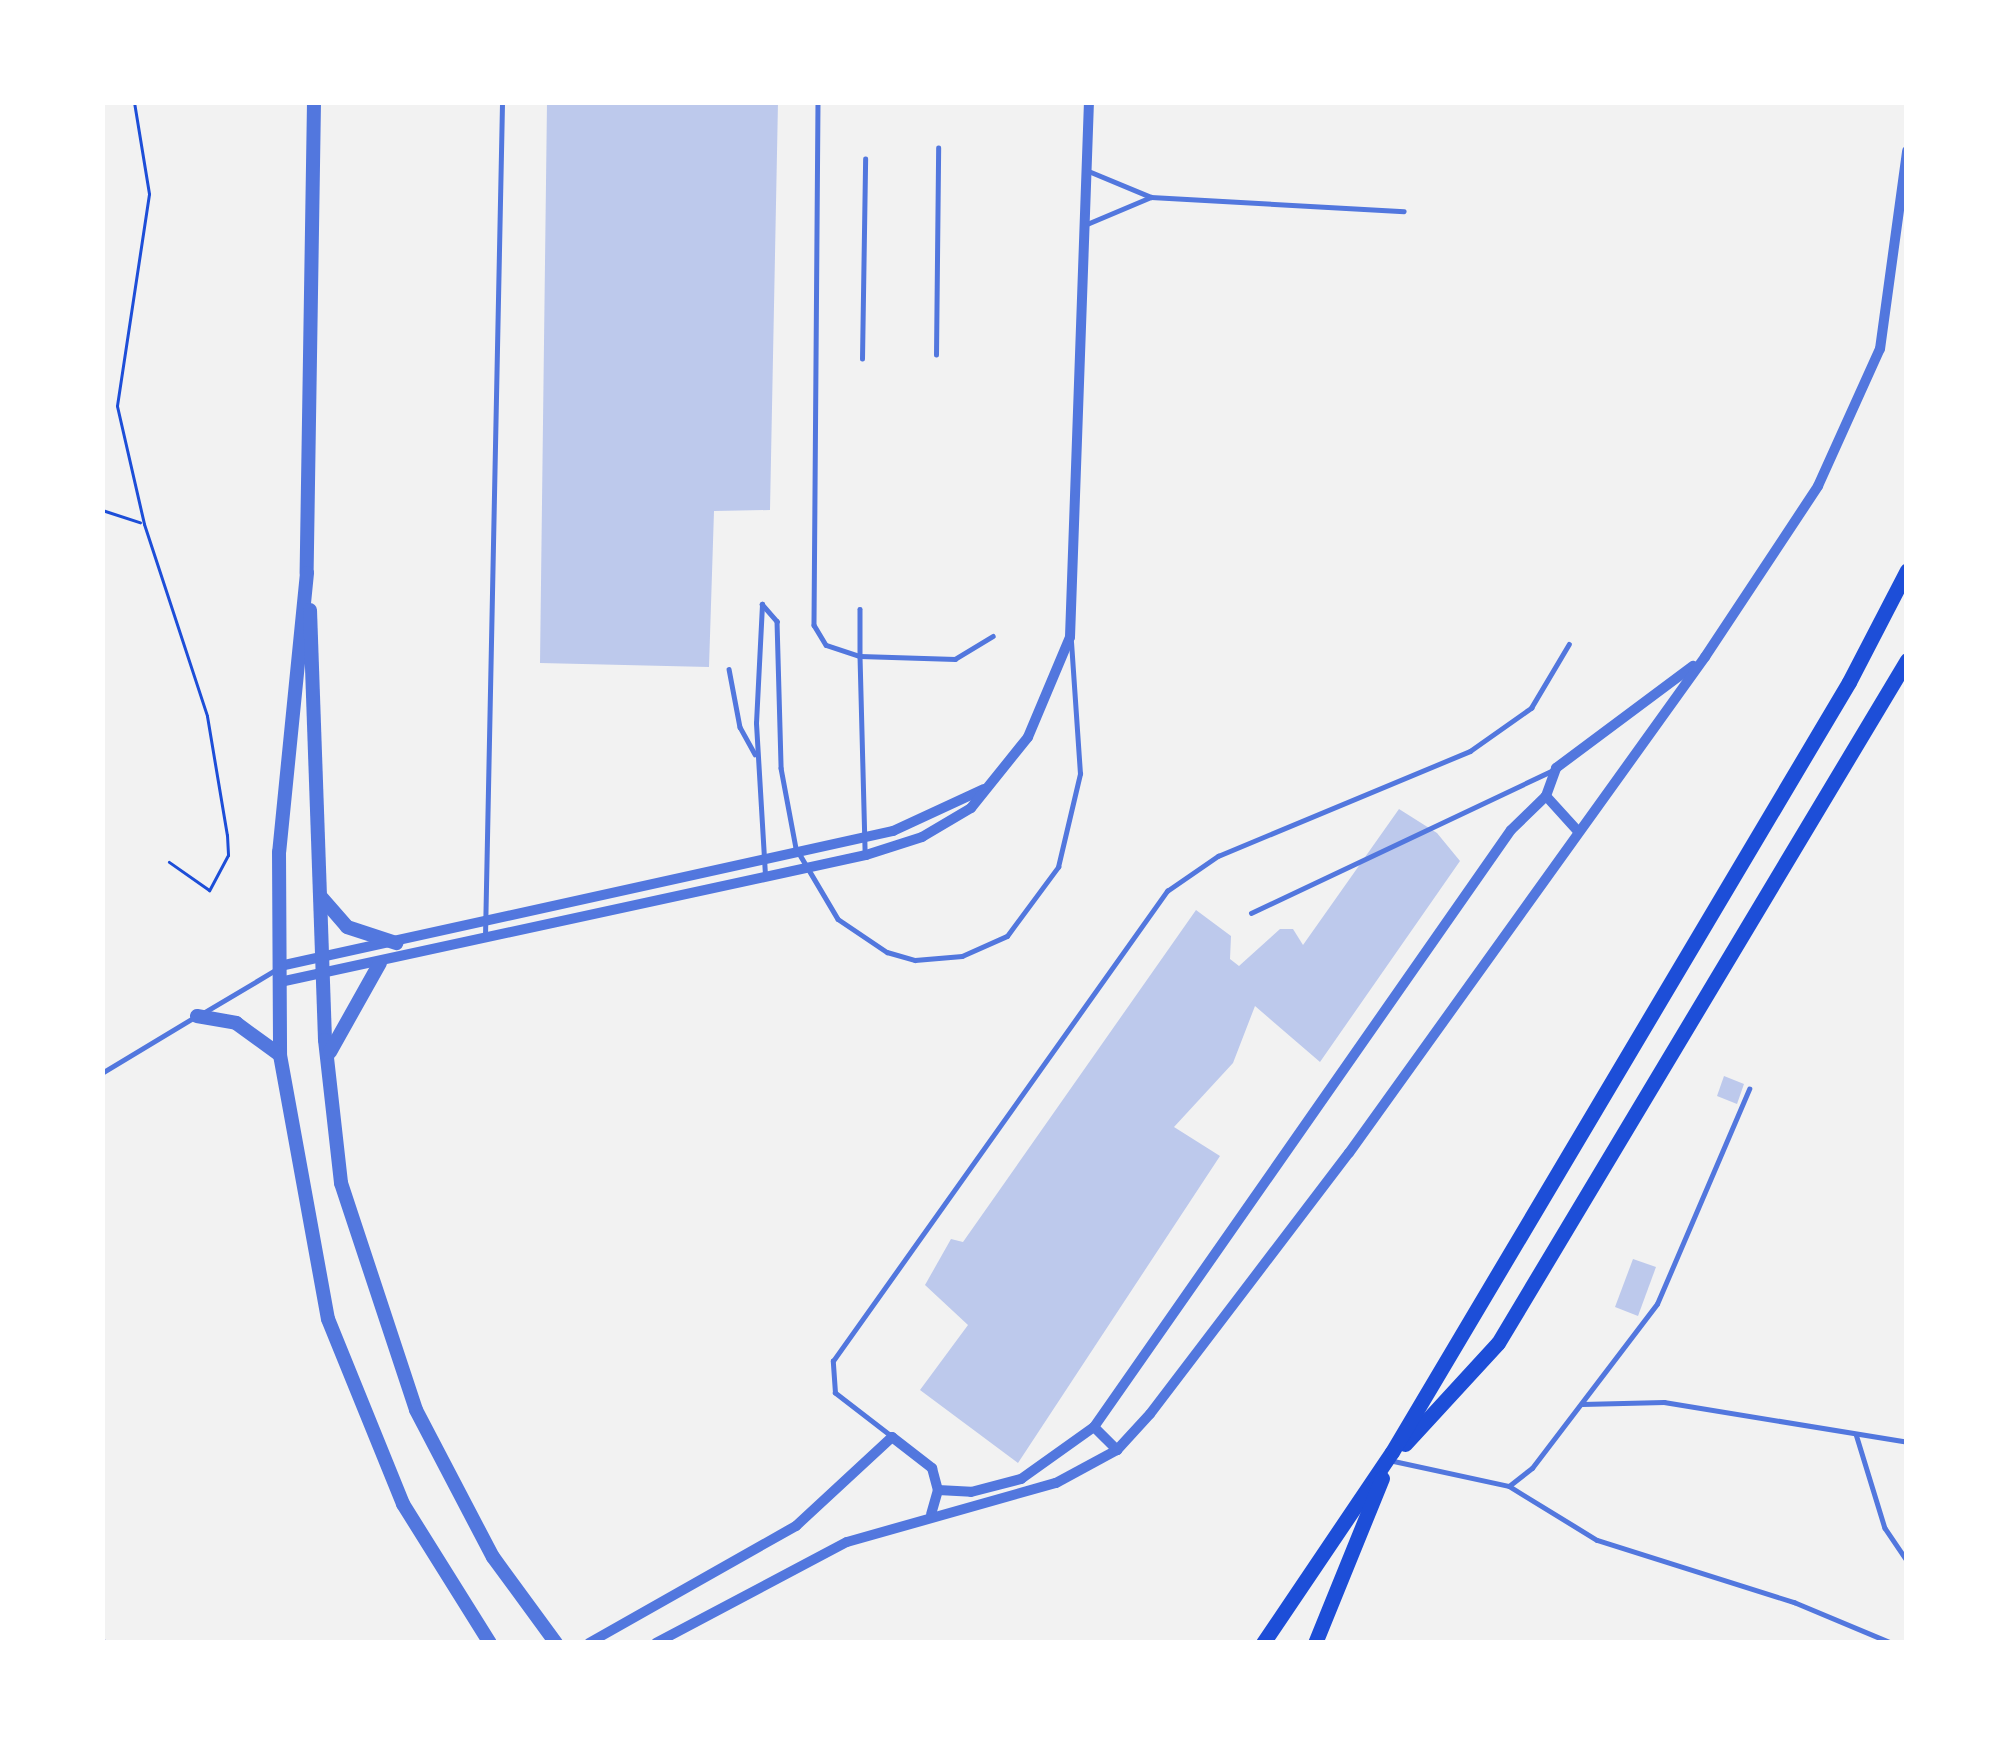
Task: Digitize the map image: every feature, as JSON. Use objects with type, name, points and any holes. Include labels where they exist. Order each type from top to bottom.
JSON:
[{"type":"main road","points":[[1263,1643],[1417,1411],[1849,682],[1907,570]]},
{"type":"main road","points":[[1315,1643],[1389,1460],[1498,1343],[1907,660]]},
{"type":"street","points":[[314,102],[307,573],[327,1064],[341,1183],[384,1330],[454,1491],[556,1643]]},
{"type":"street","points":[[274,981],[380,963],[866,855],[944,826],[992,784],[1044,709],[1070,637],[1090,102]]},
{"type":"street","points":[[656,1643],[803,1562],[931,1514],[1006,1501],[1117,1450],[1349,1153],[1576,830],[1705,657],[1817,486],[1864,394],[1890,304],[1907,151]]},
{"type":"street","points":[[307,573],[279,852],[280,966],[274,981],[280,1055],[328,1319],[403,1504],[490,1643]]},
{"type":"street","points":[[938,1490],[970,1492],[1021,1479],[1094,1427],[1511,830],[1546,796],[1556,768],[1705,657]]},
{"type":"street","points":[[280,966],[397,943],[763,854],[862,838],[913,824],[992,784]]},
{"type":"street","points":[[1546,796],[1576,830]]},
{"type":"street","points":[[322,898],[347,927],[397,943]]},
{"type":"street","points":[[327,1064],[335,1034],[380,963]]},
{"type":"street","points":[[197,1016],[236,1023],[280,1055]]},
{"type":"street","points":[[1094,1427],[1117,1450]]},
{"type":"street","points":[[589,1643],[796,1526],[892,1437],[926,1460],[938,1490],[931,1514]]},
{"type":"lane","points":[[485,939],[502,102]]},
{"type":"lane","points":[[818,102],[814,625],[826,645],[860,656],[955,659],[993,636]]},
{"type":"lane","points":[[936,355],[938,148]]},
{"type":"lane","points":[[862,359],[866,159]]},
{"type":"lane","points":[[1088,171],[1151,197],[1404,211]]},
{"type":"lane","points":[[1087,224],[1151,197]]},
{"type":"lane","points":[[765,877],[757,757],[759,607],[770,606],[777,621],[790,830],[838,919],[887,952],[938,961],[984,949],[1025,919],[1058,867],[1076,808],[1080,734],[1070,637]]},
{"type":"lane","points":[[860,609],[866,855]]},
{"type":"lane","points":[[892,1437],[835,1394],[832,1361],[1167,891],[1248,842],[1470,751],[1531,709],[1569,644]]},
{"type":"lane","points":[[729,669],[740,727],[757,757]]},
{"type":"lane","points":[[1251,914],[1556,768]]},
{"type":"lane","points":[[102,1073],[197,1016],[274,981]]},
{"type":"lane","points":[[1509,1486],[1582,1404],[1669,1282],[1749,1089]]},
{"type":"lane","points":[[1582,1404],[1664,1402],[1907,1442]]},
{"type":"lane","points":[[1856,1434],[1885,1528],[1907,1561]]},
{"type":"lane","points":[[1389,1460],[1509,1486],[1598,1540],[1794,1601],[1892,1643]]},
{"type":"path","points":[[134,102],[149,194],[117,406],[144,524],[207,716],[228,855],[209,890],[169,862]]},
{"type":"path","points":[[102,510],[144,524]]},
{"type":"building","points":[[547,102],[778,102],[770,510],[714,511],[709,667],[540,663]]},
{"type":"building","points":[[1399,809],[1437,833],[1460,861],[1320,1062],[1255,1006],[1233,1063],[1174,1127],[1220,1156],[1018,1463],[920,1390],[968,1325],[925,1285],[951,1239],[963,1242],[1196,910],[1231,936],[1230,959],[1239,966],[1280,929],[1293,929],[1303,945]]},
{"type":"building","points":[[1724,1076],[1744,1084],[1737,1104],[1717,1096]]},
{"type":"building","points":[[1633,1259],[1656,1267],[1638,1316],[1615,1307]]}]
